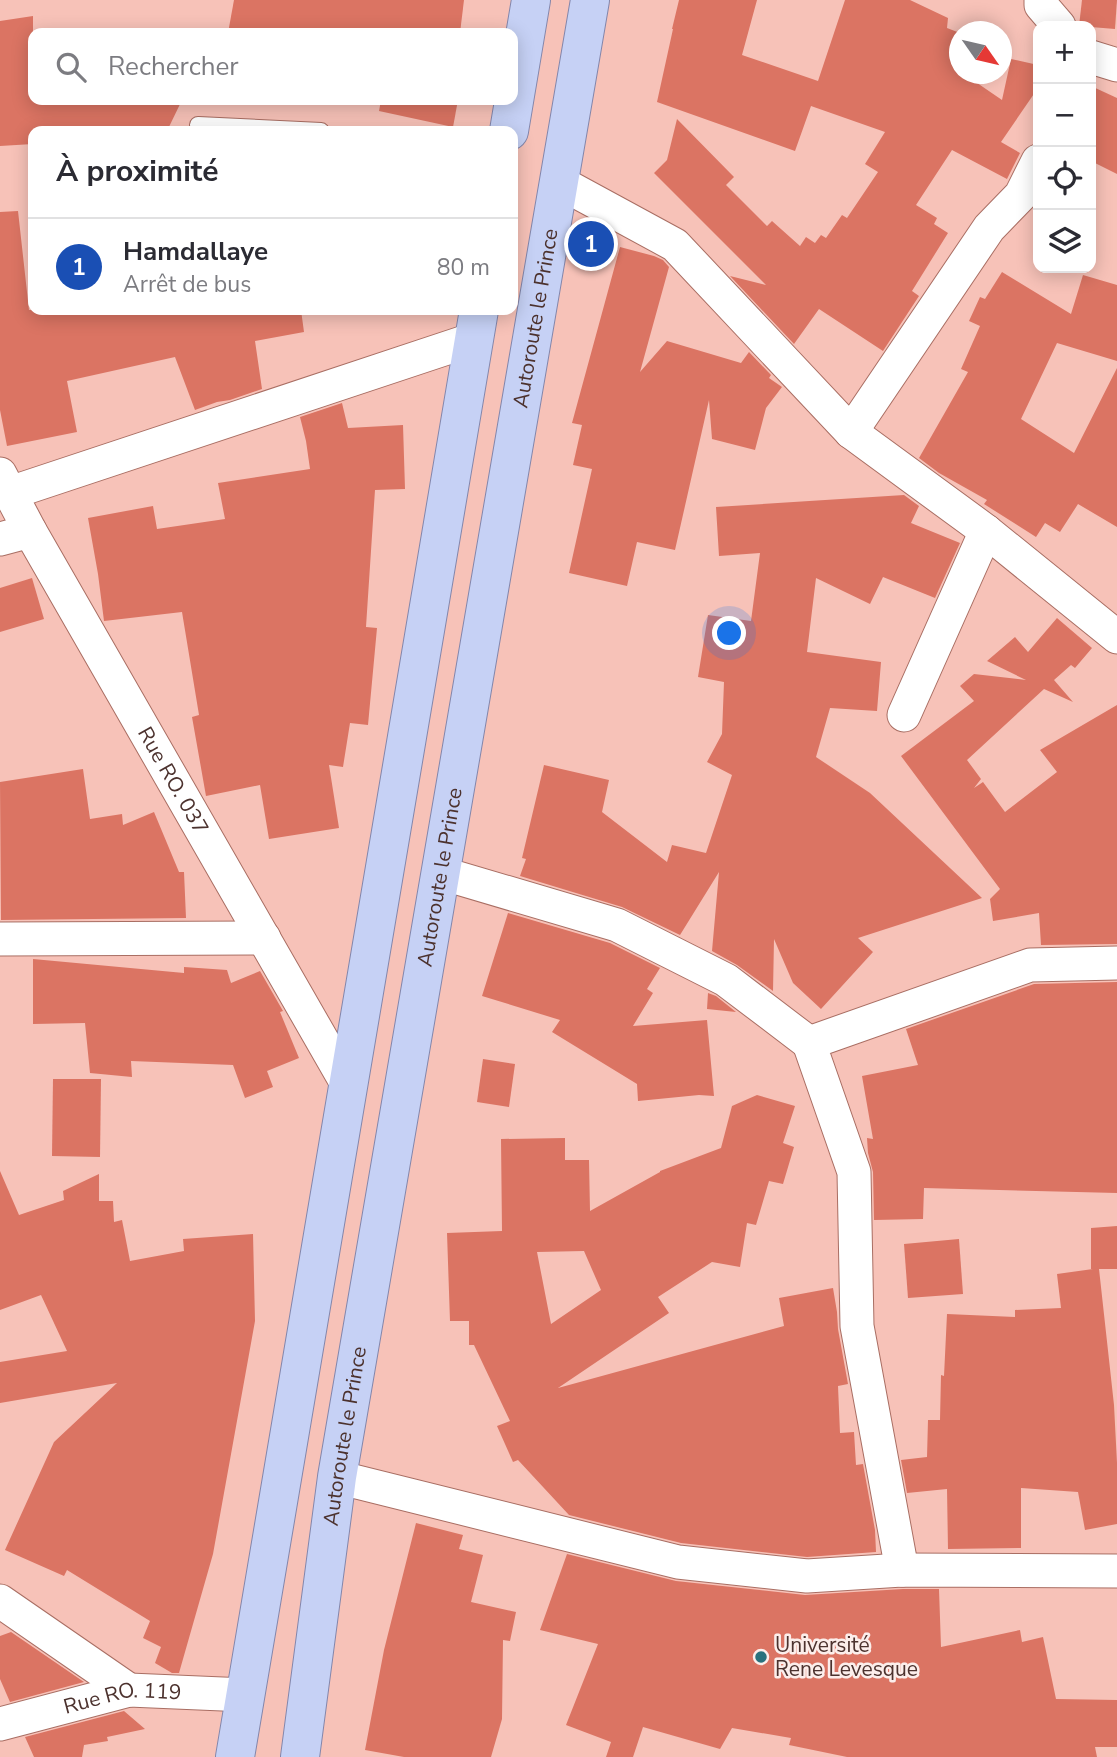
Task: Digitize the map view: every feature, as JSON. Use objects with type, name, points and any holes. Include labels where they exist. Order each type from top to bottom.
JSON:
[{"type":"main road","points":[[518,77],[531,0]]},
{"type":"main road","name":"Autoroute le Prince","points":[[300,1757],[337,1477],[590,0]]},
{"type":"main road","points":[[510,126],[513,105]]},
{"type":"main road","points":[[235,1757],[477,324]]},
{"type":"street","points":[[1041,0],[1041,5],[1055,21]]},
{"type":"street","points":[[1096,59],[1117,65]]},
{"type":"street","points":[[851,432],[989,228],[1021,195],[1033,171]]},
{"type":"street","points":[[559,182],[675,245],[851,432],[986,531],[1117,636]]},
{"type":"street","points":[[5,483],[477,324]]},
{"type":"street","name":"Rue RO. 037","points":[[5,483],[15,535],[264,939],[349,1087]]},
{"type":"street","points":[[904,715],[986,531]]},
{"type":"street","points":[[441,873],[617,925],[726,981],[809,1043],[854,1172],[858,1326],[902,1570]]},
{"type":"street","points":[[0,939],[264,939]]},
{"type":"street","points":[[809,1043],[1030,965],[1117,963]]},
{"type":"street","points":[[337,1477],[678,1562],[807,1576],[902,1570],[1117,1571]]},
{"type":"street","points":[[0,1601],[130,1689]]},
{"type":"street","name":"Rue RO. 119","points":[[0,1724],[130,1689],[246,1695]]},
{"type":"lane","points":[[198,125],[218,126]]},
{"type":"building","points":[[234,0],[464,0],[461,28],[229,28]]},
{"type":"building","points":[[679,0],[757,0],[742,55],[818,81],[845,0],[910,0],[948,18],[949,84],[979,84],[1002,100],[1006,84],[1012,84],[1012,59],[1033,64],[1033,95],[1001,142],[1020,153],[1007,179],[952,150],[916,205],[937,218],[934,224],[948,233],[912,291],[919,296],[883,351],[819,309],[794,344],[730,276],[766,285],[654,173],[667,160],[677,119],[734,177],[726,185],[767,226],[772,221],[800,246],[806,237],[815,243],[821,235],[826,238],[842,215],[847,218],[878,172],[865,164],[885,132],[811,106],[795,151],[657,102]]},
{"type":"building","points":[[1082,0],[1117,0],[1115,29],[1096,27],[1096,21],[1080,21]]},
{"type":"building","points":[[33,16],[33,28],[28,28],[28,105],[180,105],[169,126],[28,126],[28,144],[0,146],[0,21]]},
{"type":"building","points":[[1096,88],[1117,98],[1117,174],[1096,164]]},
{"type":"building","points":[[380,105],[457,105],[453,126],[379,111]]},
{"type":"building","points":[[18,211],[28,315],[302,315],[304,332],[255,341],[262,389],[195,410],[175,357],[67,381],[77,432],[7,446],[0,410],[0,212]]},
{"type":"building","points":[[620,247],[654,256],[669,267],[640,372],[667,341],[741,363],[749,352],[771,375],[769,378],[782,387],[766,408],[755,450],[712,439],[709,400],[675,550],[637,542],[627,586],[569,573],[592,469],[573,465],[582,425],[572,423]]},
{"type":"building","points":[[1002,272],[1071,314],[1083,275],[1117,285],[1117,361],[1057,343],[1021,419],[1074,453],[1117,368],[1117,527],[1078,504],[1060,532],[1045,523],[1036,537],[984,504],[987,500],[939,473],[919,458],[968,372],[961,369],[980,326],[969,321],[980,297],[985,299]]},
{"type":"building","points":[[342,403],[348,428],[403,425],[405,489],[375,490],[366,627],[377,628],[368,725],[350,723],[343,767],[329,765],[339,828],[269,839],[260,785],[206,796],[192,717],[199,715],[182,612],[104,621],[88,518],[153,506],[157,529],[225,519],[218,483],[310,469],[300,417]]},
{"type":"building","points":[[904,495],[919,506],[911,523],[960,543],[935,598],[883,577],[870,604],[816,578],[807,652],[881,662],[877,711],[830,708],[816,757],[870,793],[982,898],[858,938],[873,952],[821,1009],[793,983],[774,939],[773,991],[712,951],[719,872],[680,935],[622,907],[520,876],[526,859],[522,858],[544,765],[609,780],[602,812],[667,862],[672,845],[706,853],[732,775],[707,762],[722,734],[724,682],[698,677],[708,615],[751,621],[760,553],[719,556],[716,507]]},
{"type":"building","points":[[32,578],[44,619],[0,632],[0,588]]},
{"type":"building","points":[[1057,618],[1092,648],[1075,668],[1071,665],[1054,680],[1073,702],[1044,689],[967,760],[981,779],[974,788],[983,782],[1005,812],[1057,772],[1040,750],[1117,705],[1117,944],[1041,945],[1039,913],[993,921],[990,899],[1000,889],[901,756],[974,701],[960,686],[974,674],[1026,680],[987,661],[1015,637],[1028,652]]},
{"type":"building","points":[[83,769],[90,819],[122,814],[123,825],[154,812],[179,872],[184,872],[186,918],[1,920],[0,782]]},
{"type":"building","points":[[508,913],[610,943],[660,968],[647,989],[653,993],[633,1026],[707,1020],[714,1096],[638,1101],[637,1084],[552,1032],[560,1020],[482,996]]},
{"type":"building","points":[[33,959],[184,973],[184,967],[227,970],[231,983],[260,971],[283,1011],[280,1012],[299,1058],[267,1071],[273,1087],[245,1098],[233,1065],[131,1061],[132,1077],[90,1073],[85,1023],[33,1024]]},
{"type":"building","points":[[1117,982],[1117,1193],[924,1188],[923,1219],[874,1220],[873,1172],[867,1138],[873,1139],[862,1076],[918,1065],[906,1029],[1034,984]]},
{"type":"building","points":[[708,993],[716,996],[736,1012],[707,1009]]},
{"type":"building","points":[[483,1059],[515,1064],[509,1107],[477,1102]]},
{"type":"building","points":[[53,1079],[101,1079],[100,1157],[52,1156]]},
{"type":"building","points":[[757,1095],[795,1106],[783,1143],[794,1147],[783,1184],[769,1181],[756,1225],[747,1223],[740,1267],[712,1262],[658,1297],[669,1313],[558,1388],[784,1326],[779,1298],[833,1288],[848,1384],[838,1386],[840,1433],[854,1432],[856,1465],[863,1464],[875,1530],[876,1552],[807,1557],[681,1543],[569,1515],[518,1460],[513,1462],[497,1426],[510,1421],[474,1345],[469,1345],[469,1321],[450,1321],[447,1233],[502,1231],[501,1139],[565,1138],[565,1160],[589,1160],[590,1211],[660,1171],[721,1148],[732,1106]],"holes":[[[584,1251],[601,1290],[551,1324],[537,1252]]]},
{"type":"building","points":[[0,1171],[19,1215],[64,1200],[63,1191],[99,1174],[99,1201],[113,1201],[114,1222],[122,1220],[130,1261],[184,1251],[183,1239],[253,1234],[255,1321],[213,1554],[179,1673],[172,1673],[155,1663],[161,1647],[143,1638],[150,1621],[67,1570],[64,1576],[5,1550],[54,1442],[117,1383],[0,1403],[0,1362],[67,1351],[41,1295],[0,1310]]},
{"type":"building","points":[[1117,1226],[1117,1269],[1099,1269],[1114,1405],[1117,1524],[1085,1530],[1078,1492],[1021,1488],[1021,1548],[948,1549],[947,1489],[907,1493],[901,1460],[927,1457],[928,1420],[940,1420],[947,1314],[1015,1317],[1015,1310],[1061,1308],[1057,1274],[1093,1269],[1091,1228]]},
{"type":"building","points":[[959,1239],[963,1294],[908,1298],[904,1244]]},
{"type":"building","points":[[416,1523],[463,1535],[459,1549],[483,1555],[471,1602],[516,1612],[510,1641],[503,1640],[502,1719],[491,1757],[404,1757],[365,1750],[384,1650]]},
{"type":"building","points":[[567,1554],[676,1581],[805,1595],[939,1589],[941,1647],[1020,1630],[1022,1642],[1043,1637],[1056,1699],[1117,1700],[1117,1747],[1095,1747],[1097,1757],[847,1757],[789,1745],[791,1738],[732,1728],[720,1749],[643,1727],[633,1757],[606,1757],[611,1742],[566,1725],[598,1644],[540,1630]]},
{"type":"building","points":[[11,1632],[84,1682],[10,1702],[0,1679],[0,1636]]},
{"type":"building","points":[[124,1711],[145,1729],[107,1737],[108,1741],[84,1745],[82,1757],[34,1757],[25,1737]]},
{"type":"place","name":"Hamdallaye","points":[[591,244]]},
{"type":"place","name":"Université Rene Levesque","points":[[761,1657]]}]
